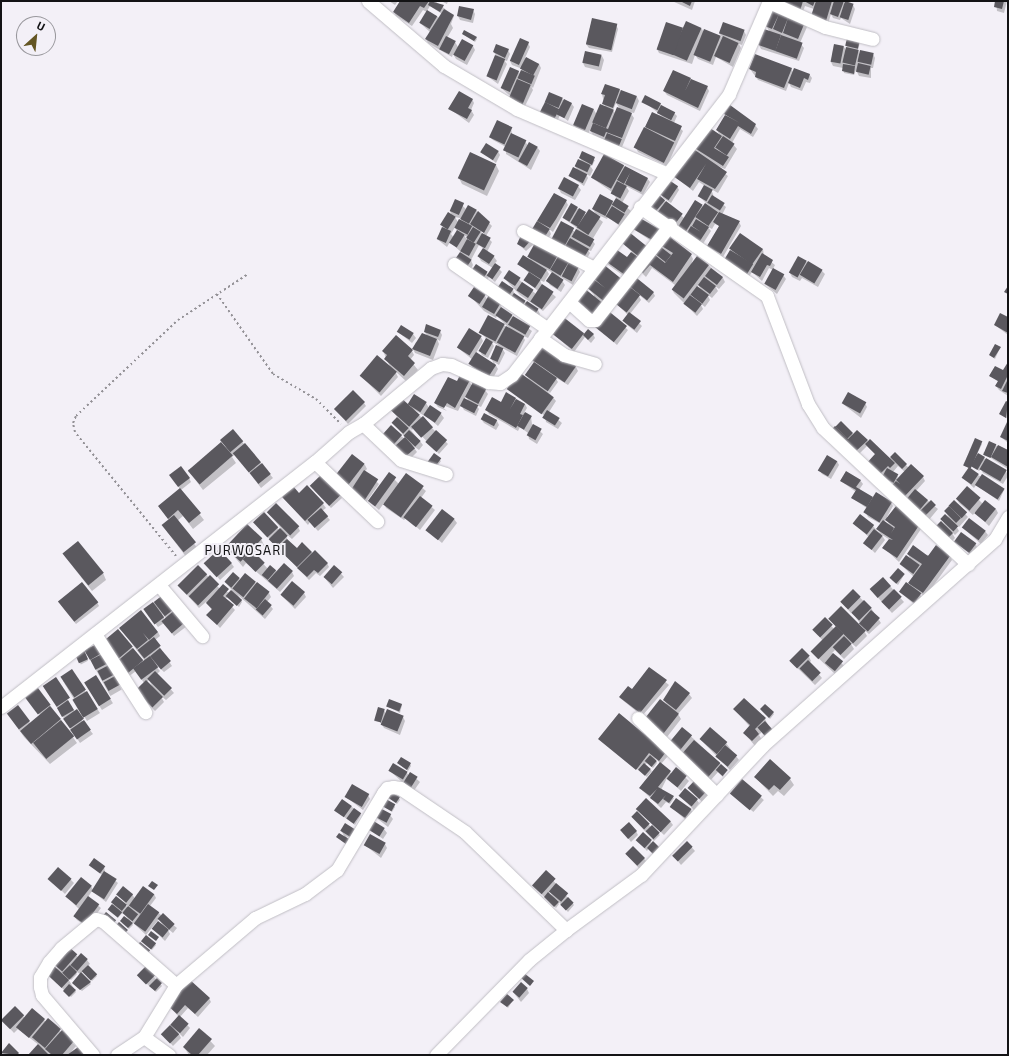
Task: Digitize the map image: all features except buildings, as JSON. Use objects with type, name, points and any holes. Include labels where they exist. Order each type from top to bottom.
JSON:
[{"type":"street","points":[[368,1],[444,66],[517,109],[668,174]]},
{"type":"street","points":[[1,707],[159,585],[315,462],[349,432],[363,424],[431,368],[442,364],[451,365],[488,382],[500,383],[512,374],[729,94],[769,2],[825,27],[873,39]]},
{"type":"street","points":[[640,207],[670,225],[767,296],[808,404],[823,428],[968,564]]},
{"type":"street","points":[[569,302],[589,320],[595,320],[670,225]]},
{"type":"street","points":[[523,231],[594,268]]},
{"type":"street","points":[[454,264],[544,334],[564,355],[595,364]]},
{"type":"street","points":[[363,424],[401,460],[446,474]]},
{"type":"street","points":[[315,462],[377,521]]},
{"type":"street","points":[[436,1055],[518,971],[566,930],[641,875],[762,746],[995,539],[1008,517]]},
{"type":"street","points":[[159,585],[202,636]]},
{"type":"street","points":[[95,634],[145,712]]},
{"type":"street","points":[[638,718],[717,795]]},
{"type":"street","points":[[117,1055],[144,1037],[176,985],[255,918],[305,894],[337,870],[387,788],[400,788],[465,832],[566,930]]},
{"type":"street","points":[[93,1055],[42,995],[40,987],[40,977],[49,962],[88,924],[96,919],[103,921],[176,985]]},
{"type":"street","points":[[144,1037],[169,1055]]},
{"type":"path","points":[[183,565],[75,432],[73,424],[76,416],[157,338],[178,320],[248,274]]},
{"type":"path","points":[[217,294],[273,374],[316,399],[349,432]]},
{"type":"district","name":"PURWOSARI","points":[[245,550]]}]
